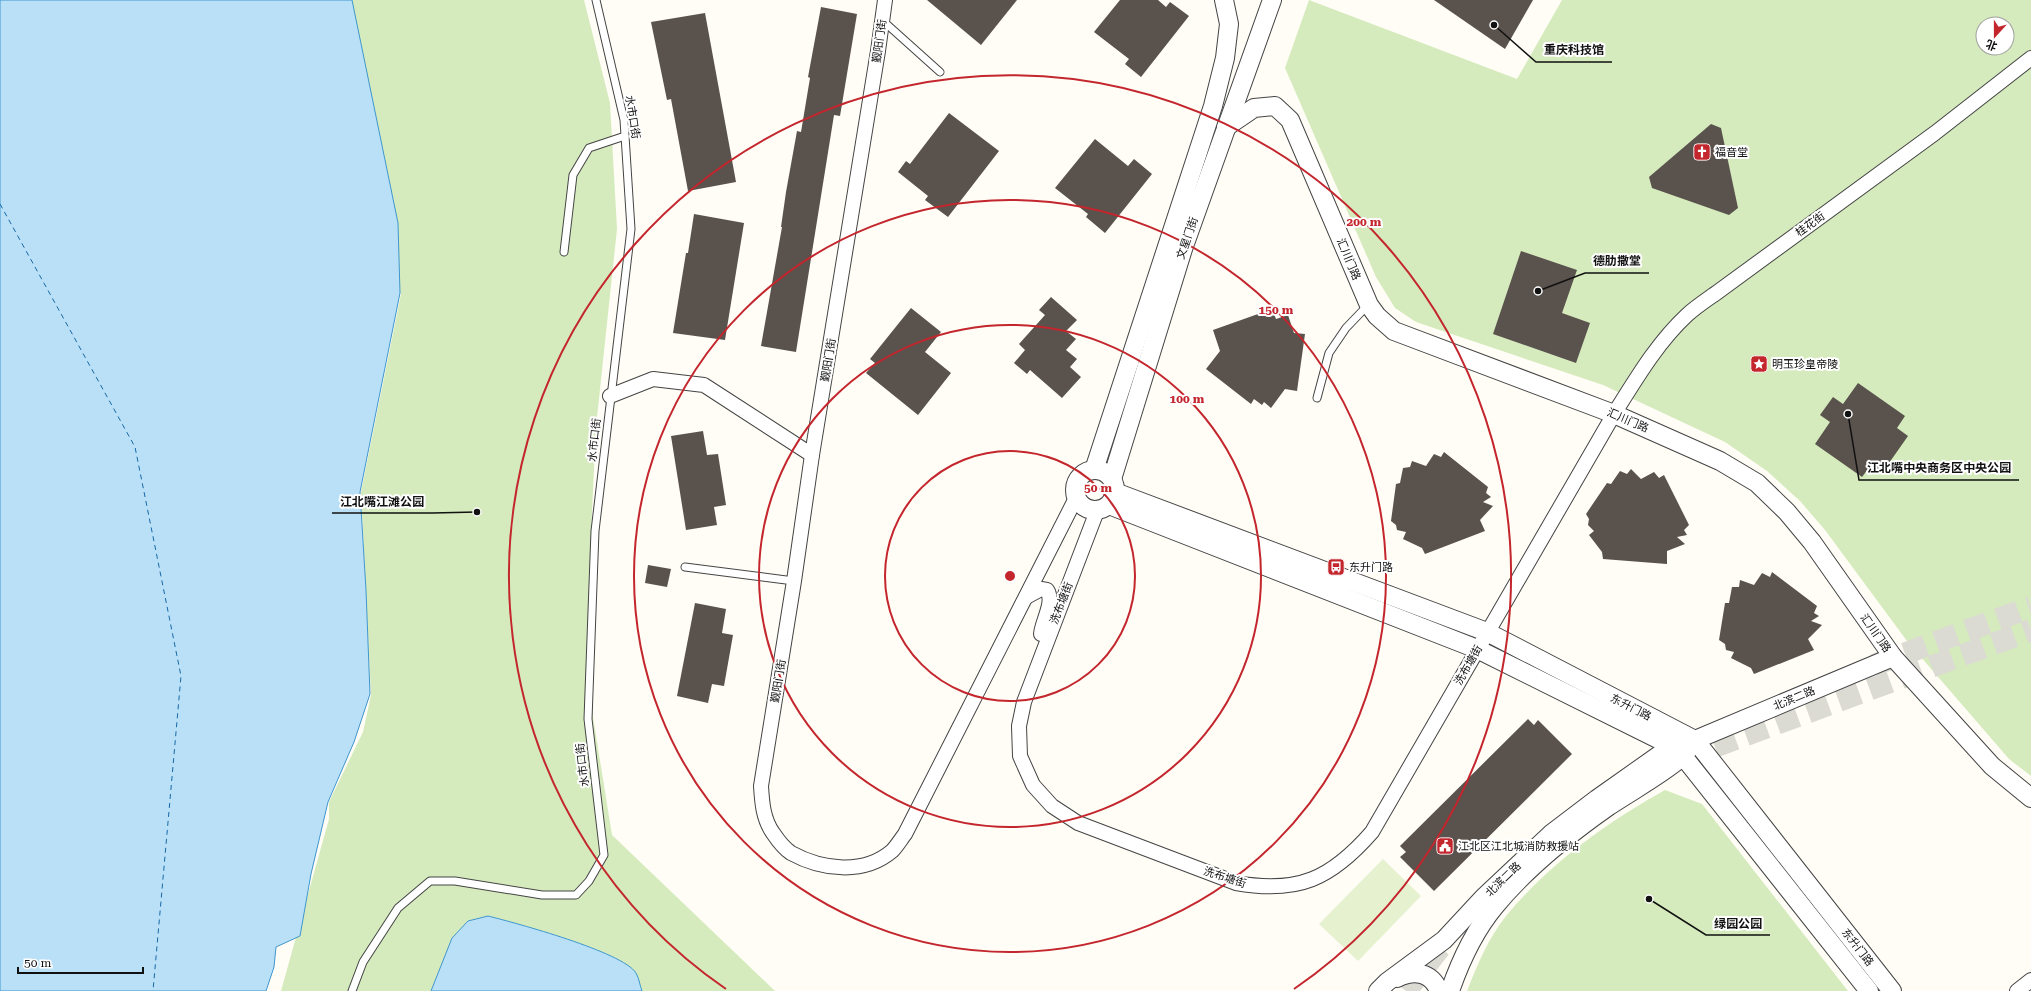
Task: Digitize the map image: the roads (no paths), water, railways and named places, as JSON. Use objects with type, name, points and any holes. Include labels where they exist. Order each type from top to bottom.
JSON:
[{"type":"street","name":"觐阳门街","points":[[885,0],[812,455],[794,581],[761,786],[763,810],[772,832],[790,852],[819,864],[848,869],[873,862],[892,850],[905,834],[1076,498]]},
{"type":"street","name":"文星门街","points":[[1094,470],[1213,106],[1225,58],[1230,24],[1224,0]]},
{"type":"street","name":"文星门街","points":[[1108,497],[1183,249],[1272,0]]},
{"type":"street","name":"桂花街","points":[[1614,414],[1641,371],[1661,343],[1687,315],[1935,132],[2031,58]]},
{"type":"street","name":"汇川门路","points":[[1226,127],[1254,108],[1275,106],[1290,120],[1368,305],[1394,331],[1614,414],[1720,461],[1756,483],[1787,512],[1812,542],[1893,656],[1992,766],[2031,798]]},
{"type":"street","points":[[610,396],[653,379],[704,385],[812,455]]},
{"type":"street","name":"洗布塘街","points":[[1108,497],[1036,666],[1024,702],[1019,726],[1020,756],[1033,785],[1052,806],[1078,823],[1236,883],[1261,888],[1288,886],[1311,880],[1334,869],[1354,853],[1372,832],[1614,414]]},
{"type":"street","points":[[1094,470],[1106,474],[1108,497],[1084,508],[1076,498],[1074,491],[1078,479],[1088,471],[1094,470]]},
{"type":"street","name":"东升门路","points":[[1108,497],[1487,632],[1695,740],[1892,991]]},
{"type":"street","name":"东升门路","points":[[1108,497],[1477,649],[1677,751],[1869,991]]},
{"type":"street","points":[[1026,597],[1036,590],[1041,589],[1047,590],[1050,594],[1050,601],[1041,628],[1036,666]]},
{"type":"street","name":"北滨二路","points":[[1383,986],[1444,940],[1483,898],[1552,834],[1597,799],[1695,740],[1893,656]]},
{"type":"street","name":"北滨二路","points":[[1450,991],[1455,975],[1478,932],[1495,906],[1527,873],[1563,841],[1607,808],[1677,751]]},
{"type":"street","points":[[1383,986],[1405,974],[1419,973],[1433,981],[1439,991]]},
{"type":"street","points":[[2017,991],[2031,980]]},
{"type":"lane","name":"水市口街","points":[[352,991],[363,962],[398,908],[430,880],[455,882],[542,895],[576,894],[588,881],[604,855],[588,719],[595,531],[631,229],[624,120],[596,0]]},
{"type":"lane","points":[[882,20],[940,72]]},
{"type":"lane","points":[[564,252],[573,175],[590,148],[625,136]]},
{"type":"lane","points":[[1318,398],[1329,353],[1346,328],[1368,305]]},
{"type":"lane","points":[[685,567],[794,581]]},
{"type":"water","points":[[0,0],[352,0],[398,223],[400,293],[360,492],[370,694],[354,742],[328,802],[311,874],[300,936],[276,947],[274,967],[266,991],[0,991]]},
{"type":"water","points":[[488,916],[568,939],[611,956],[627,965],[636,973],[642,991],[431,991],[452,938],[468,921]]},
{"type":"tunnel","points":[[1874,665],[2031,607]]},
{"type":"tunnel","points":[[1685,760],[1692,755],[2031,630]]},
{"type":"tunnel","points":[[1406,991],[1447,939]]},
{"type":"place","name":"重庆科技馆","points":[[1494,25]]},
{"type":"place","name":"福音堂","points":[[1702,152]]},
{"type":"place","name":"德肋撒堂","points":[[1538,291]]},
{"type":"place","name":"明玉珍皇帝陵","points":[[1759,364]]},
{"type":"place","name":"江北嘴中央商务区中央公园","points":[[1848,414]]},
{"type":"place","name":"江北嘴江滩公园","points":[[477,512]]},
{"type":"place","name":"东升门路","points":[[1336,567]]},
{"type":"place","name":"江北区江北城消防救援站","points":[[1445,846]]},
{"type":"place","name":"绿园公园","points":[[1649,899]]}]
